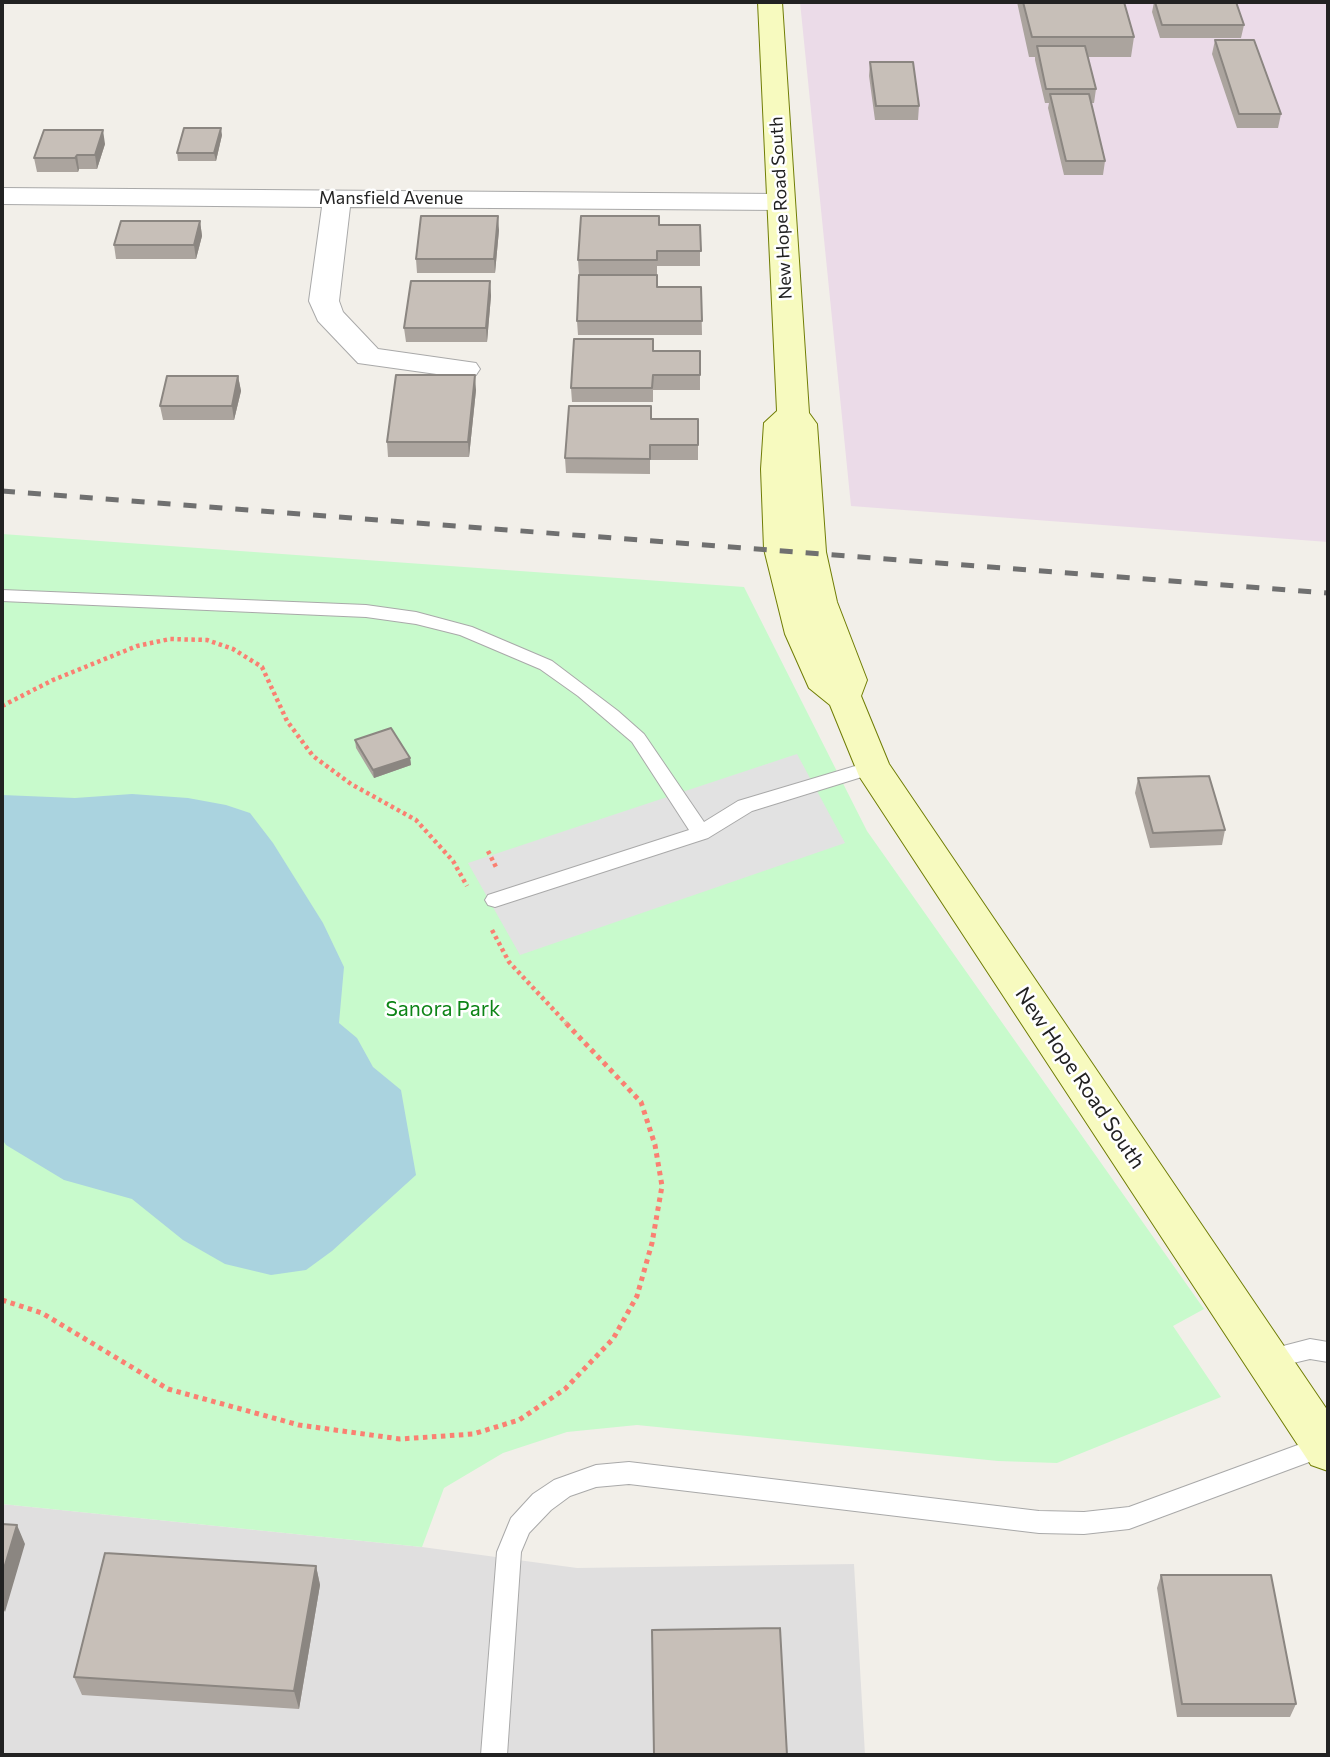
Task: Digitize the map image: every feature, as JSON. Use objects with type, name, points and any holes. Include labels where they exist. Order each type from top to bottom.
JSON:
[{"type":"street","name":"New Hope Road South","points":[[770,2],[793,414],[780,423],[778,469],[781,550],[802,634],[822,680],[845,699],[872,767],[1327,1448]]},
{"type":"street","name":"Mansfield Avenue","points":[[2,195],[780,202]]},
{"type":"street","points":[[337,198],[324,301],[329,315],[369,357],[465,369]]},
{"type":"lane","points":[[2,594],[366,611],[416,618],[466,631],[546,665],[593,699],[638,738],[701,833]]},
{"type":"lane","points":[[495,900],[701,833],[745,806],[872,767]]},
{"type":"lane","points":[[1268,1359],[1310,1349],[1328,1352]]},
{"type":"lane","points":[[494,1755],[509,1552],[520,1526],[542,1502],[562,1488],[596,1476],[629,1474],[1039,1522],[1084,1523],[1129,1518],[1327,1448]]},
{"type":"path","points":[[2,706],[53,680],[137,646],[170,639],[207,640],[233,649],[262,667],[287,721],[313,756],[351,784],[416,820],[453,862],[472,895]]},
{"type":"path","points":[[2,1300],[42,1313],[168,1389],[299,1426],[400,1438],[473,1434],[519,1420],[565,1389],[613,1339],[637,1296],[652,1243],[662,1186],[655,1145],[641,1102],[509,962],[491,928]]},
{"type":"shaded area","points":[[800,2],[1328,2],[1328,542],[851,506]]},
{"type":"shaded area","points":[[797,754],[845,843],[520,955],[468,863]]},
{"type":"shaded area","points":[[2,1504],[422,1547],[577,1568],[854,1564],[865,1755],[2,1755]]},
{"type":"green space","name":"Sanora Park","points":[[2,534],[744,587],[867,831],[1204,1309],[1173,1326],[1221,1397],[1057,1463],[998,1461],[637,1425],[567,1432],[503,1453],[444,1488],[422,1547],[2,1504]]},
{"type":"water","points":[[132,794],[188,798],[226,805],[250,813],[273,843],[323,923],[344,967],[339,1023],[357,1038],[373,1067],[401,1090],[416,1175],[332,1251],[306,1270],[271,1275],[225,1264],[183,1240],[132,1199],[64,1180],[6,1145],[2,1139],[2,795],[75,798]]},
{"type":"building","points":[[1023,2],[1124,2],[1134,37],[1032,37]]},
{"type":"building","points":[[1155,2],[1236,2],[1244,25],[1162,25]]},
{"type":"building","points":[[1215,40],[1254,40],[1281,114],[1239,114]]},
{"type":"building","points":[[1037,46],[1085,46],[1096,89],[1046,89]]},
{"type":"building","points":[[870,62],[913,62],[919,106],[876,106]]},
{"type":"building","points":[[1050,94],[1089,94],[1105,161],[1066,161]]},
{"type":"building","points":[[184,128],[221,128],[214,153],[177,153]]},
{"type":"building","points":[[44,130],[103,130],[95,155],[34,158]]},
{"type":"building","points":[[421,216],[498,216],[494,259],[416,259]]},
{"type":"building","points":[[581,216],[659,216],[659,225],[700,225],[701,251],[657,251],[657,260],[578,260]]},
{"type":"building","points":[[121,221],[200,221],[194,245],[114,245]]},
{"type":"building","points":[[579,275],[657,275],[657,287],[701,287],[702,321],[577,321]]},
{"type":"building","points":[[411,281],[490,281],[486,328],[404,328]]},
{"type":"building","points":[[574,339],[653,339],[653,351],[700,351],[700,375],[653,375],[652,388],[571,388]]},
{"type":"building","points":[[396,375],[475,375],[468,442],[387,442]]},
{"type":"building","points":[[167,376],[238,376],[232,406],[160,406]]},
{"type":"building","points":[[569,406],[651,406],[651,419],[698,419],[698,445],[650,445],[650,459],[565,458]]},
{"type":"building","points":[[391,728],[410,758],[373,770],[355,740]]},
{"type":"building","points":[[1209,776],[1225,830],[1153,833],[1138,778]]},
{"type":"building","points":[[2,1524],[17,1525],[2,1575]]},
{"type":"building","points":[[105,1553],[316,1566],[294,1691],[74,1677]]},
{"type":"building","points":[[1161,1575],[1271,1575],[1296,1704],[1182,1704]]},
{"type":"building","points":[[780,1628],[787,1755],[654,1755],[652,1630]]},
{"type":"railway","points":[[2,491],[1328,593]]}]
